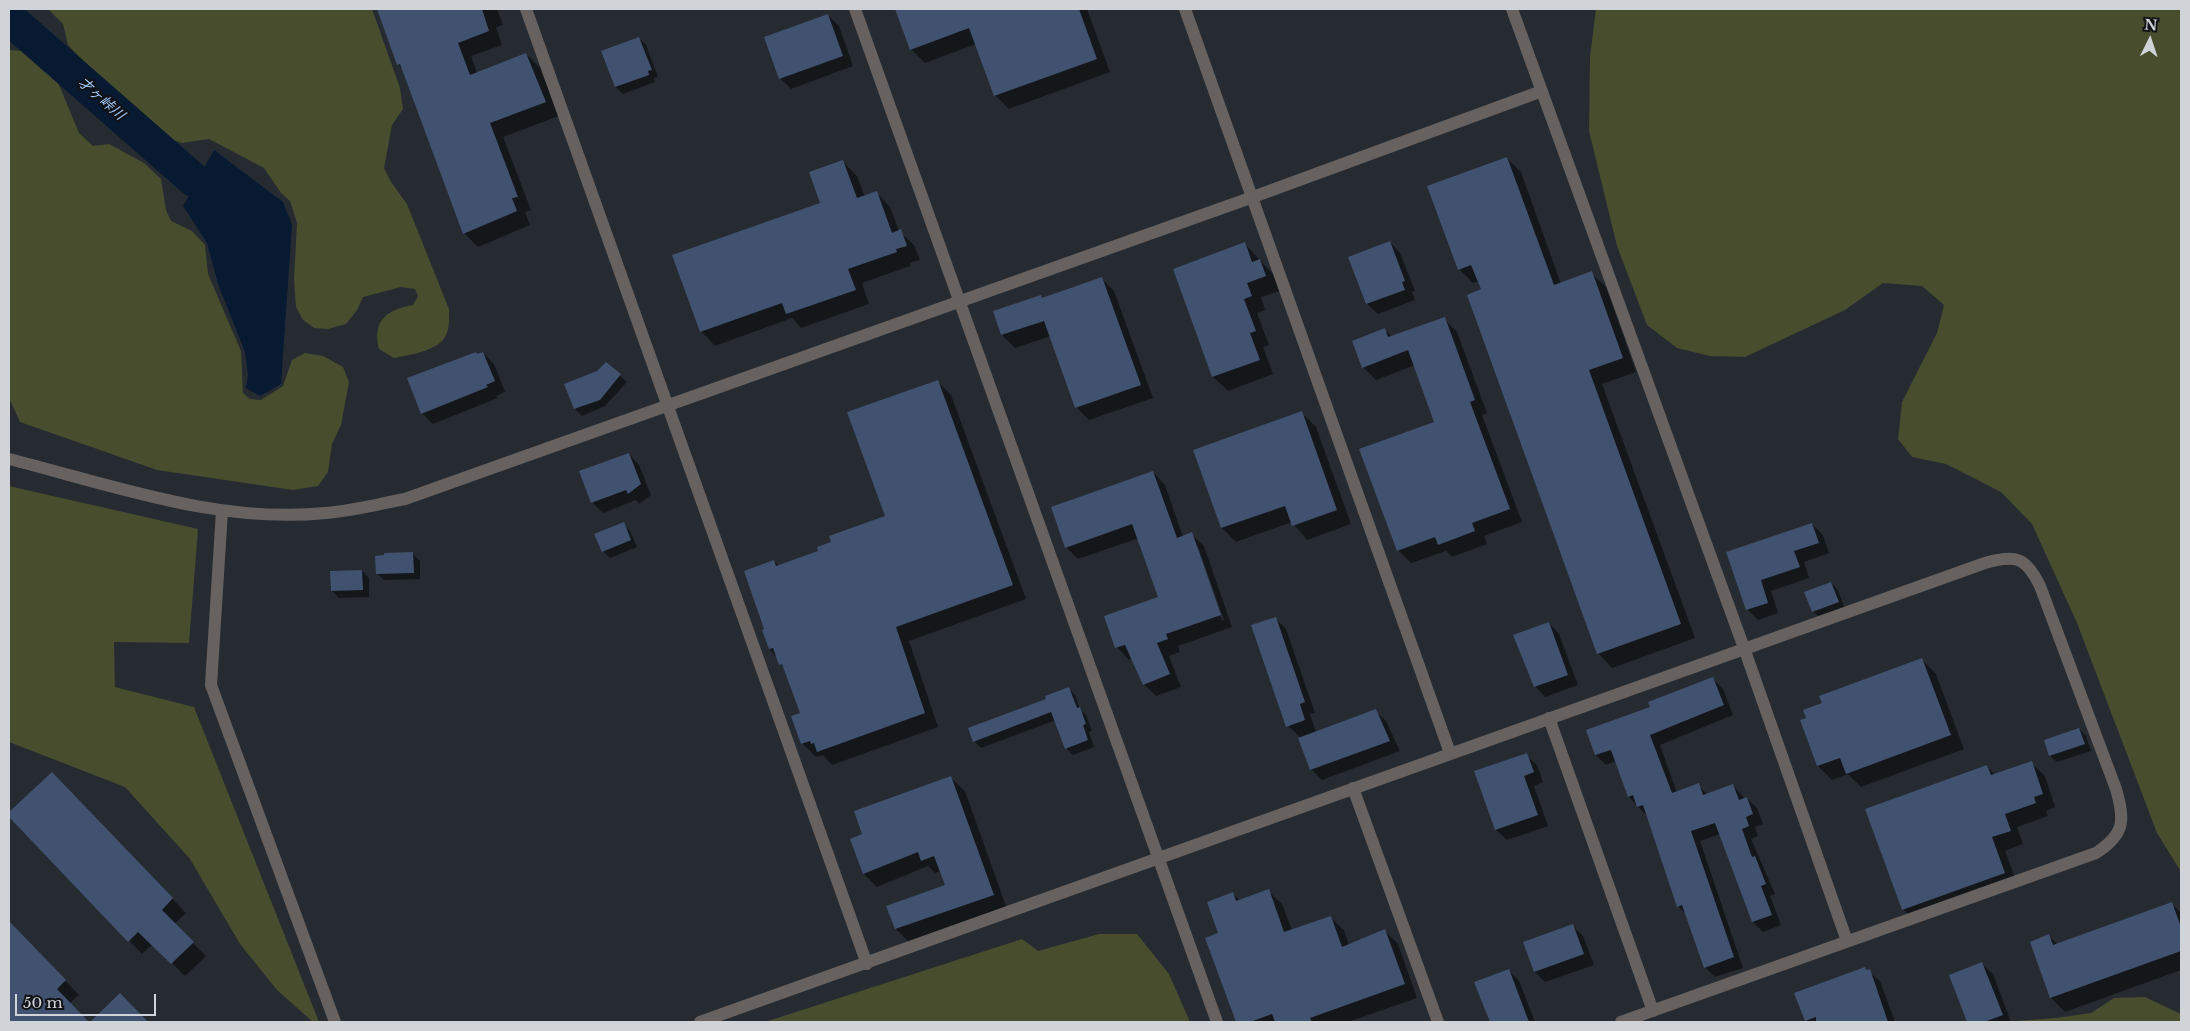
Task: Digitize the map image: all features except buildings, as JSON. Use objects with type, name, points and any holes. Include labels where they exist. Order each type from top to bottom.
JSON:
[{"type":"street","points":[[526,9],[867,964]]},
{"type":"street","points":[[855,9],[1217,1022]]},
{"type":"street","points":[[1185,9],[1450,753]]},
{"type":"street","points":[[1512,9],[1744,648],[1847,941]]},
{"type":"street","points":[[9,459],[168,501],[222,511],[276,515],[326,514],[405,499],[1253,197],[1542,91]]},
{"type":"street","points":[[222,511],[212,685],[336,1022]]},
{"type":"street","points":[[700,1022],[867,964],[1450,753],[1985,563],[2010,557],[2022,560],[2030,567],[2040,586],[2116,789],[2122,816],[2120,829],[2115,839],[2096,852],[1621,1022]]},
{"type":"street","points":[[1549,718],[1653,1011]]},
{"type":"street","points":[[1353,788],[1438,1022]]},
{"type":"green space","points":[[48,9],[372,9],[400,88],[403,109],[392,125],[384,168],[391,182],[407,204],[449,309],[448,331],[441,342],[422,352],[394,358],[379,349],[378,331],[383,318],[395,310],[413,305],[418,296],[415,289],[401,287],[363,297],[357,310],[346,324],[328,329],[314,328],[303,320],[296,307],[294,280],[297,223],[290,201],[281,193],[264,168],[209,139],[182,143],[152,133],[68,45],[63,24]]},
{"type":"green space","points":[[1596,9],[2181,9],[2181,872],[2157,833],[2077,623],[2032,524],[2001,492],[1946,464],[1912,457],[1898,439],[1902,402],[1937,333],[1944,305],[1922,286],[1883,283],[1845,310],[1745,357],[1710,356],[1677,348],[1647,325],[1617,246],[1589,131],[1590,57]]},
{"type":"green space","points":[[9,50],[28,51],[46,61],[59,85],[79,133],[93,146],[109,144],[144,163],[161,179],[166,210],[171,221],[192,231],[205,245],[208,274],[241,351],[243,393],[250,399],[261,400],[283,386],[292,360],[305,353],[323,356],[343,367],[349,382],[341,425],[332,444],[328,472],[318,486],[293,490],[157,470],[20,422],[9,398]]},
{"type":"green space","points":[[9,486],[198,529],[189,643],[114,642],[115,687],[194,707],[319,1022],[313,1022],[277,990],[240,944],[190,859],[125,787],[9,742]]},
{"type":"green space","points":[[1099,934],[1137,934],[1169,974],[1190,1022],[765,1022],[1022,939],[1038,951]]},
{"type":"green space","points":[[2145,997],[2181,1014],[2181,1022],[2003,1022],[2091,1013],[2114,998]]},
{"type":"water","points":[[214,150],[283,202],[292,225],[281,384],[260,396],[246,388],[248,375],[245,352],[218,284],[207,243],[183,206]]},
{"type":"waterway","name":"才ヶ峠川","points":[[9,18],[194,180]]}]
